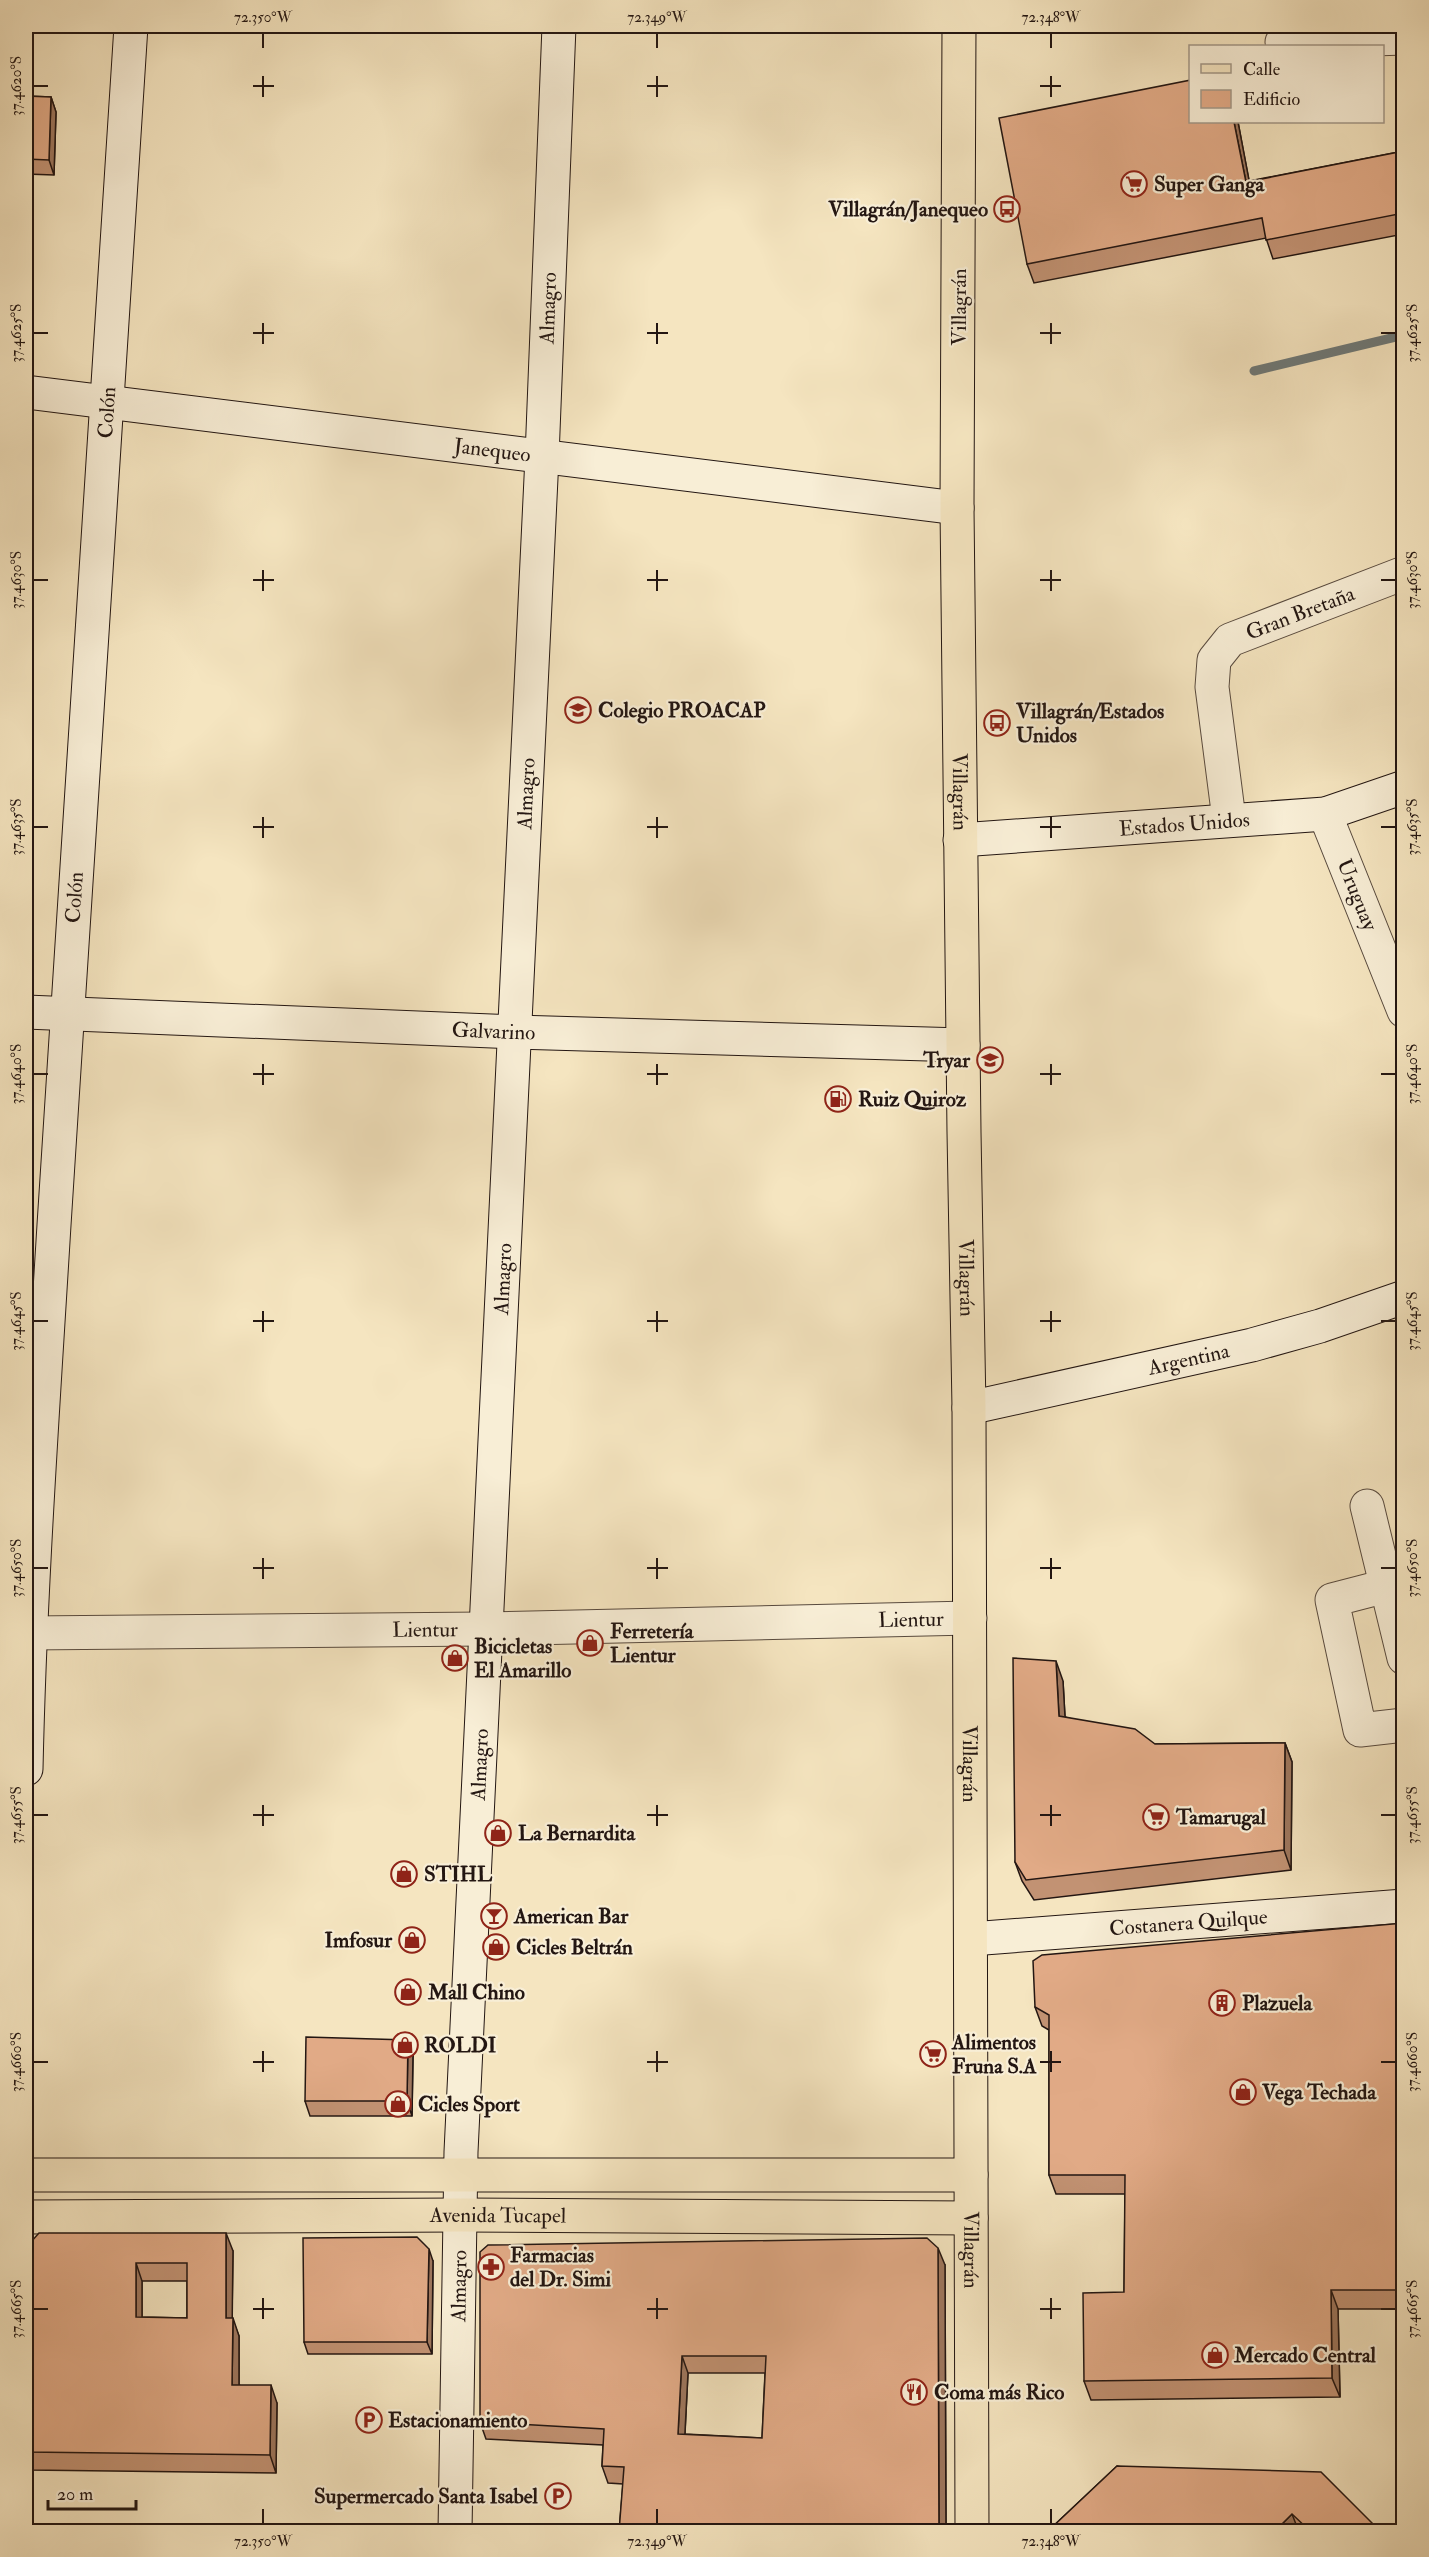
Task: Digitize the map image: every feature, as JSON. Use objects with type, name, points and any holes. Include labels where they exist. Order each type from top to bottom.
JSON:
[{"type":"main road","name":"Villagrán","points":[[959,26],[957,508],[969,1408],[972,2532]]},
{"type":"main road","name":"Avenida Tucapel","points":[[26,2175],[971,2175]]},
{"type":"main road","name":"Avenida Tucapel","points":[[26,2217],[460,2215],[971,2218]]},
{"type":"street","name":"Colón","points":[[26,1769],[27,1633],[66,1014],[109,402],[131,26]]},
{"type":"street","name":"Almagro","points":[[455,2532],[460,2174],[484,1629],[542,457],[559,26]]},
{"type":"street","points":[[1282,42],[1371,32],[1404,38]]},
{"type":"street","name":"Janequeo","points":[[26,392],[957,508]]},
{"type":"street","name":"Gran Bretaña","points":[[1229,819],[1212,687],[1214,660],[1230,640],[1404,573]]},
{"type":"street","name":"Estados Unidos","points":[[960,840],[1324,814],[1404,788]]},
{"type":"street","name":"Uruguay","points":[[1324,814],[1404,1011]]},
{"type":"street","name":"Galvarino","points":[[26,1012],[515,1032],[963,1046]]},
{"type":"street","name":"Argentina","points":[[969,1408],[1252,1345],[1320,1326],[1404,1297]]},
{"type":"street","points":[[1367,1506],[1404,1658]]},
{"type":"street","points":[[1386,1586],[1332,1600],[1360,1730],[1404,1725]]},
{"type":"street","name":"Lientur","points":[[27,1633],[484,1629],[970,1618]]},
{"type":"street","name":"Costanera Quilque","points":[[971,1940],[1404,1906]]},
{"type":"building","points":[[1189,80],[1189,123],[1234,123],[1246,182],[1404,151],[1404,213],[1266,240],[1262,218],[1027,264],[999,118]]},
{"type":"building","points":[[26,96],[51,97],[49,160],[26,159]]},
{"type":"building","name":"Tamarugal","points":[[1013,1658],[1056,1661],[1059,1716],[1135,1729],[1155,1744],[1285,1743],[1284,1850],[1026,1880],[1015,1862]]},
{"type":"building","points":[[1404,1923],[1404,2290],[1331,2290],[1332,2378],[1084,2381],[1083,2293],[1124,2292],[1125,2175],[1049,2175],[1049,2015],[1035,2007],[1033,1961],[1042,1955]]},
{"type":"building","points":[[306,2037],[408,2040],[407,2101],[305,2101]]},
{"type":"building","points":[[39,2233],[226,2233],[226,2318],[233,2318],[232,2385],[271,2385],[270,2455],[26,2452],[26,2309],[30,2243]],"holes":[[[136,2263],[187,2263],[187,2318],[136,2317]]]},
{"type":"building","points":[[417,2237],[429,2249],[427,2342],[304,2342],[303,2238]]},
{"type":"building","points":[[927,2238],[938,2248],[939,2532],[619,2532],[624,2467],[602,2466],[604,2429],[480,2422],[480,2252],[488,2245]],"holes":[[[682,2356],[766,2356],[762,2438],[678,2434]]]},
{"type":"building","points":[[1117,2466],[1321,2472],[1381,2532],[1311,2532],[1292,2514],[1274,2532],[1047,2532]]},
{"type":"building","points":[[423,2530],[423,2532],[321,2532]]},
{"type":"waterway","points":[[1254,371],[1404,335]]},
{"type":"place","name":"Super Ganga","points":[[1134,184]]},
{"type":"place","name":"Villagrán/Janequeo","points":[[1007,209]]},
{"type":"place","name":"Colegio PROACAP","points":[[578,710]]},
{"type":"place","name":"Villagrán/Estados Unidos","points":[[997,723]]},
{"type":"place","name":"Tryar","points":[[990,1060]]},
{"type":"place","name":"Ruiz Quiroz","points":[[838,1099]]},
{"type":"place","name":"Ferretería Lientur","points":[[590,1643]]},
{"type":"place","name":"Bicicletas El Amarillo","points":[[455,1658]]},
{"type":"place","name":"Tamarugal","points":[[1156,1817]]},
{"type":"place","name":"La Bernardita","points":[[498,1833]]},
{"type":"place","name":"STIHL","points":[[404,1874]]},
{"type":"place","name":"American Bar","points":[[494,1916]]},
{"type":"place","name":"Imfosur","points":[[412,1940]]},
{"type":"place","name":"Cicles Beltrán","points":[[496,1947]]},
{"type":"place","name":"Mall Chino","points":[[408,1992]]},
{"type":"place","name":"Plazuela","points":[[1222,2003]]},
{"type":"place","name":"ROLDI","points":[[405,2045]]},
{"type":"place","name":"Alimentos Fruna S.A","points":[[933,2054]]},
{"type":"place","name":"Vega Techada","points":[[1243,2092]]},
{"type":"place","name":"Cicles Sport","points":[[398,2104]]},
{"type":"place","name":"Farmacias del Dr. Simi","points":[[491,2267]]},
{"type":"place","name":"Mercado Central","points":[[1215,2355]]},
{"type":"place","name":"Coma más Rico","points":[[914,2392]]},
{"type":"place","name":"Estacionamiento","points":[[369,2420]]},
{"type":"place","name":"Supermercado Santa Isabel","points":[[558,2496]]}]
